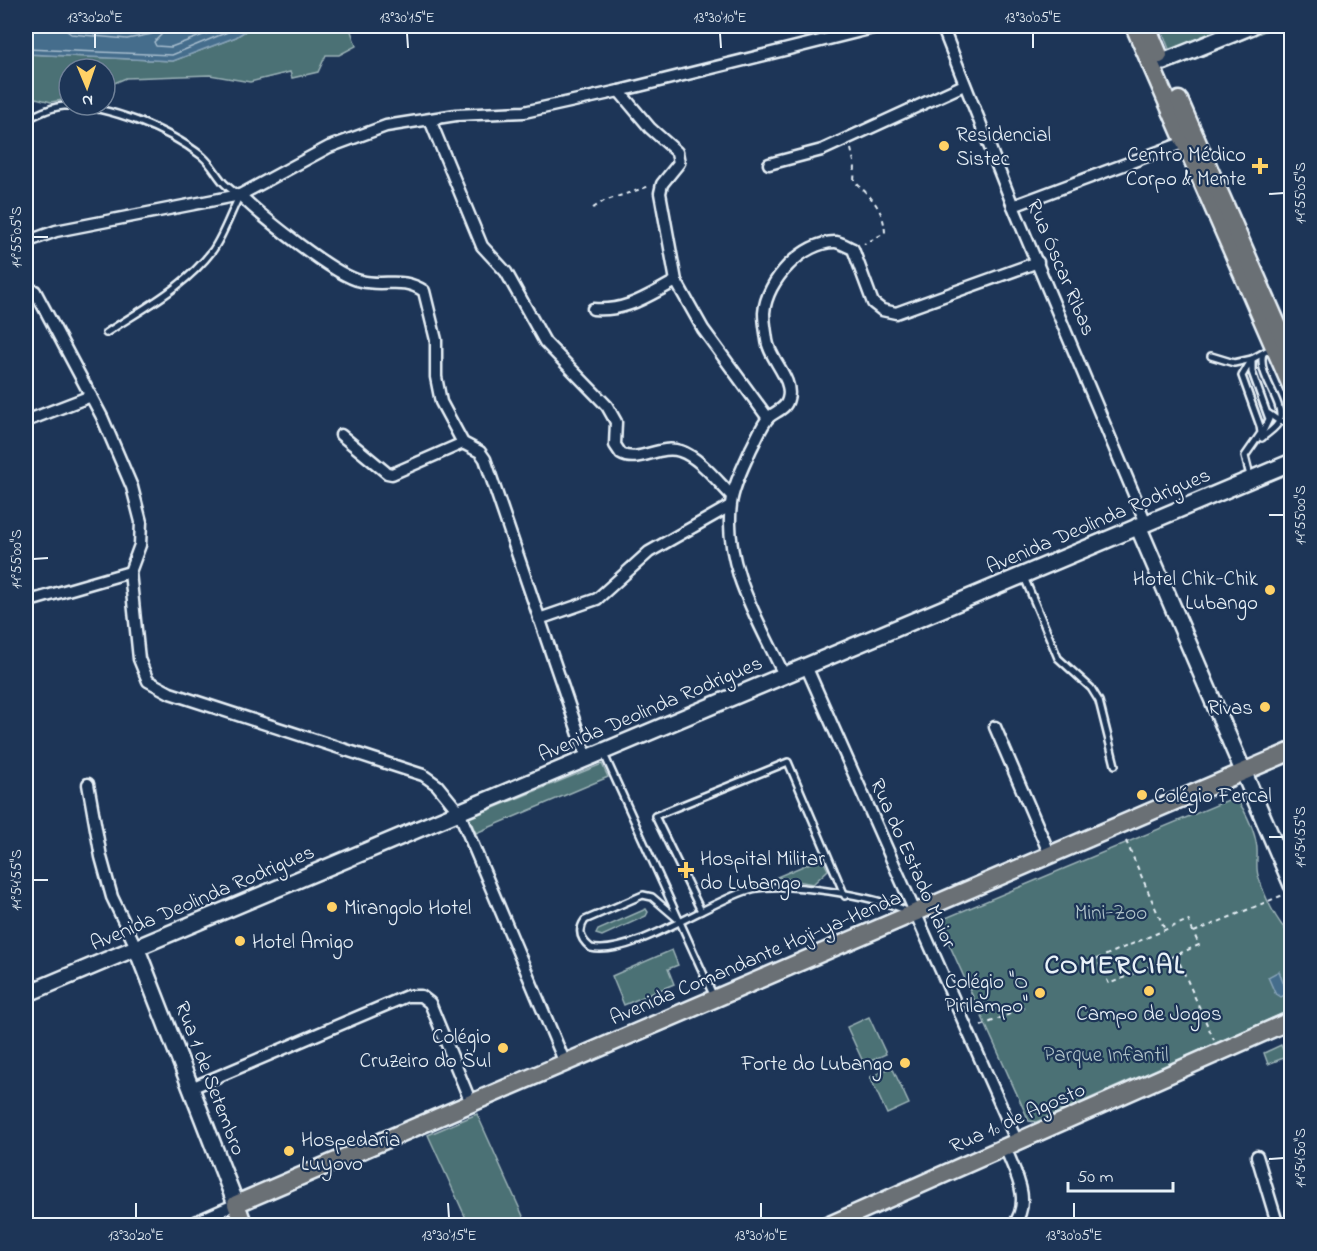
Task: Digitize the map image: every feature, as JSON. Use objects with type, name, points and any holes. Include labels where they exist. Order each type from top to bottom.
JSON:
[{"type":"main road","points":[[1134,26],[1292,388]]},
{"type":"main road","points":[[1147,26],[1274,347],[1292,358]]},
{"type":"main road","name":"Avenida Comandante Hoji-ya-Henda","points":[[236,1204],[1292,751]]},
{"type":"main road","name":"Rua 1º de Agosto","points":[[827,1226],[1292,1020]]},
{"type":"main road","name":"Rua 1 de Setembro","points":[[236,1204],[244,1226]]},
{"type":"street","points":[[26,242],[56,231],[240,195],[329,147],[386,126],[524,112],[619,92],[881,26]]},
{"type":"street","name":"Rua Óscar Ribas","points":[[942,26],[1242,772],[1276,849],[1287,890]]},
{"type":"street","points":[[1162,62],[1252,26]]},
{"type":"street","points":[[769,165],[822,150],[964,85]]},
{"type":"street","points":[[619,92],[650,128],[677,152],[679,163],[662,184],[660,204],[676,281],[703,329],[768,418]]},
{"type":"street","points":[[430,120],[482,246],[506,272],[545,342],[607,406],[616,422],[615,445],[621,454],[633,457],[678,450],[689,455],[731,501]]},
{"type":"street","points":[[1013,206],[1185,142]]},
{"type":"street","points":[[240,195],[263,217],[336,269],[360,281],[413,284],[424,291],[436,340],[436,377],[441,402],[463,443],[480,452],[485,459],[587,758]]},
{"type":"street","points":[[784,675],[739,579],[734,560],[731,501],[751,448],[768,418],[782,410],[788,399],[788,387],[767,344],[764,312],[771,290],[780,274],[801,255],[818,245],[838,242],[853,249],[873,303],[882,310],[896,313],[1038,262]]},
{"type":"street","points":[[592,309],[612,311],[623,308],[676,281]]},
{"type":"street","points":[[35,291],[91,396],[132,487],[141,522],[140,545],[130,572],[139,659],[148,681],[170,693],[423,775],[437,785],[459,812],[565,1063]]},
{"type":"street","points":[[26,420],[91,396]]},
{"type":"street","points":[[341,435],[387,473],[392,474],[463,443]]},
{"type":"street","name":"Avenida Deolinda Rodrigues","points":[[26,994],[1292,462]]},
{"type":"street","points":[[539,619],[597,599],[649,552],[731,501]]},
{"type":"street","points":[[26,602],[130,572]]},
{"type":"street","name":"Rua do Estado Maior","points":[[806,666],[1011,1144],[1024,1194],[1023,1208],[1013,1226]]},
{"type":"street","points":[[995,727],[1050,855]]},
{"type":"street","points":[[88,784],[101,857],[109,887],[136,947]]},
{"type":"street","points":[[1276,849],[1292,842]]},
{"type":"street","name":"Rua 1 de Setembro","points":[[136,947],[236,1204]]},
{"type":"street","points":[[191,1088],[407,996],[421,996],[430,1003],[471,1103]]},
{"type":"street","points":[[1257,1156],[1278,1226]]},
{"type":"street","points":[[186,1226],[236,1204]]},
{"type":"lane","points":[[26,120],[63,106],[99,109],[150,126],[199,154],[210,163],[226,188],[240,195],[214,248],[189,277],[154,304],[106,333]]},
{"type":"lane","points":[[1211,356],[1234,363],[1252,360],[1274,347]]},
{"type":"lane","points":[[1248,450],[1280,421],[1280,413],[1261,364],[1274,347]]},
{"type":"lane","points":[[1252,360],[1252,372],[1268,413],[1267,426],[1259,440]]},
{"type":"lane","points":[[1251,478],[1244,462],[1248,450],[1261,433],[1242,376],[1252,360]]},
{"type":"lane","points":[[1268,413],[1280,421],[1292,423]]},
{"type":"lane","points":[[1023,574],[1058,658],[1091,688],[1099,700],[1115,765]]},
{"type":"lane","points":[[603,751],[715,999]]},
{"type":"lane","points":[[701,912],[656,816],[788,762],[845,896]]},
{"type":"lane","points":[[680,921],[652,897],[642,896],[585,920],[580,926],[580,935],[591,948],[613,949],[680,921],[701,912],[747,890],[767,886],[793,885],[897,906],[914,914]]},
{"type":"path","points":[[849,137],[855,166],[854,181],[872,198],[884,217],[885,233],[853,249]]},
{"type":"path","points":[[593,208],[604,201],[642,187],[662,184]]},
{"type":"path","points":[[1126,841],[1165,930]]},
{"type":"path","points":[[1194,932],[1287,890]]},
{"type":"path","points":[[1188,920],[1194,932],[1199,945],[1109,984],[1098,959],[1188,920]]},
{"type":"path","points":[[1176,955],[1215,1043]]},
{"type":"path","points":[[981,1026],[1024,1008]]},
{"type":"green space","points":[[51,26],[164,26],[127,33]]},
{"type":"green space","points":[[253,26],[352,26],[350,28],[356,46],[339,55],[326,55],[318,72],[292,78],[290,72],[250,82],[210,75],[126,78],[117,82],[117,58],[173,61],[236,37]]},
{"type":"green space","points":[[1160,26],[1291,26],[1292,28],[1267,30],[1176,67]]},
{"type":"green space","points":[[26,54],[89,57],[57,57],[57,101],[51,102],[36,98],[26,112]]},
{"type":"green space","points":[[602,764],[608,777],[476,833],[469,818]]},
{"type":"green space","points":[[1233,798],[1244,811],[1253,831],[1257,846],[1257,871],[1271,908],[1291,936],[1291,1010],[1036,1122],[1029,1121],[941,926],[941,920]]},
{"type":"green space","points":[[822,858],[828,870],[813,884],[777,877]]},
{"type":"green space","points":[[646,909],[648,912],[646,916],[602,936],[596,934],[598,930]]},
{"type":"green space","points":[[672,950],[678,965],[668,969],[674,984],[624,1005],[612,976]]},
{"type":"green space","points":[[869,1017],[886,1054],[864,1064],[847,1027]]},
{"type":"green space","points":[[1281,1045],[1286,1057],[1268,1064],[1264,1053]]},
{"type":"green space","points":[[892,1067],[909,1104],[887,1114],[870,1077]]},
{"type":"green space","points":[[477,1114],[527,1225],[469,1225],[428,1135]]},
{"type":"water","points":[[26,26],[127,33],[164,26],[253,26],[236,37],[173,61],[26,54]]},
{"type":"water","points":[[1279,971],[1287,994],[1281,997],[1275,993],[1268,977]]},
{"type":"place","name":"Residencial Sistec","points":[[944,146]]},
{"type":"place","name":"Centro Médico Corpo & Mente","points":[[1260,166]]},
{"type":"place","name":"Hotel Chik-Chik Lubango","points":[[1270,590]]},
{"type":"place","name":"Rivas","points":[[1265,707]]},
{"type":"place","name":"Colégio Fercal","points":[[1142,795]]},
{"type":"place","name":"Hospital Militar do Lubango","points":[[686,870]]},
{"type":"place","name":"Mirangolo Hotel","points":[[332,907]]},
{"type":"place","name":"Hotel Amigo","points":[[240,941]]},
{"type":"place","name":"Campo de Jogos","points":[[1149,991]]},
{"type":"place","name":"Colégio \"O Pirilampo\"","points":[[1040,993]]},
{"type":"place","name":"Colégio Cruzeiro do Sul","points":[[503,1048]]},
{"type":"place","name":"Forte do Lubango","points":[[905,1063]]},
{"type":"place","name":"Hospedaria Luyovo","points":[[289,1151]]},
{"type":"district","name":"COMERCIAL","points":[[1115,964]]},
{"type":"park label","name":"Mini-Zoo","points":[[1111,912]]},
{"type":"park label","name":"Parque Infantil","points":[[1106,1054]]}]
